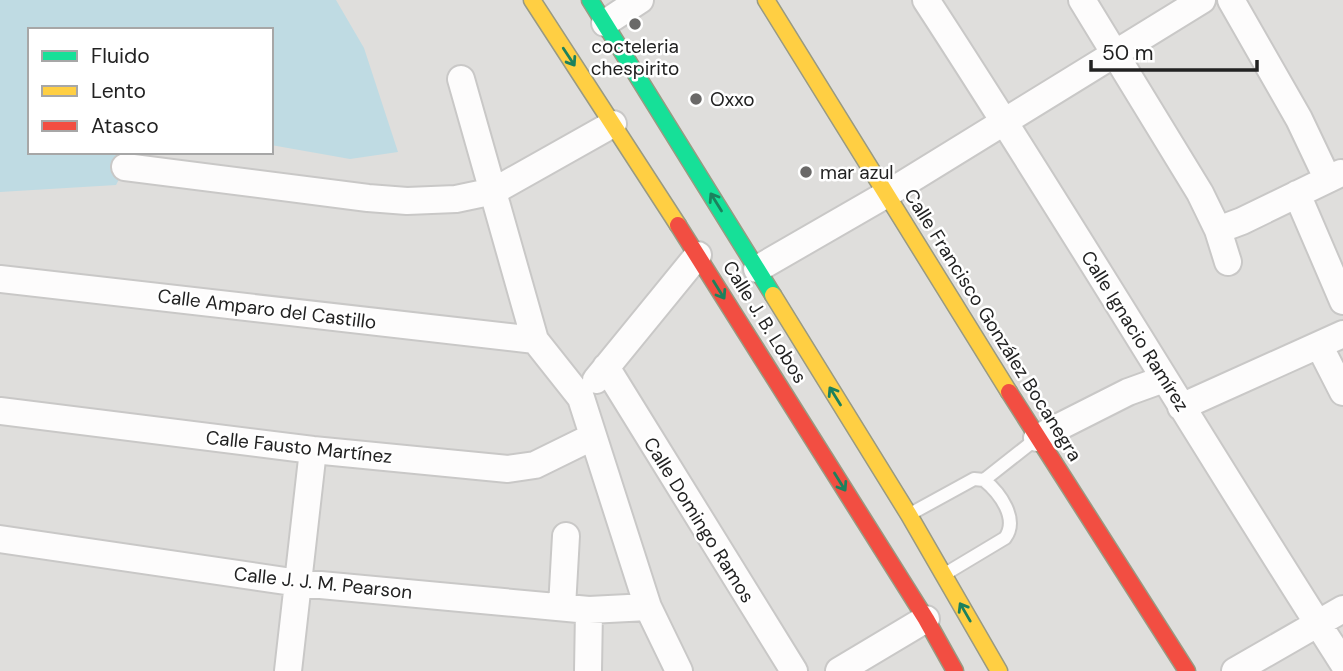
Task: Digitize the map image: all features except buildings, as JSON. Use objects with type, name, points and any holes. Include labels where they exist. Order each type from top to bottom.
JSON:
[{"type":"main road","name":"Calle J. B. Lobos","points":[[532,0],[698,255],[956,671]]},
{"type":"main road","name":"Calle J. B. Lobos","points":[[590,0],[909,514],[999,671]]},
{"type":"main road","name":"Calle Francisco González Bocanegra","points":[[766,0],[1037,438],[1187,671]]},
{"type":"street","points":[[605,23],[640,0]]},
{"type":"street","name":"Calle Ignacio Ramírez","points":[[926,0],[1005,121],[1343,663]]},
{"type":"street","points":[[1082,0],[1200,193],[1218,230],[1228,262]]},
{"type":"street","points":[[757,269],[887,194],[1202,0]]},
{"type":"street","points":[[1218,230],[1335,176],[1231,0]]},
{"type":"street","points":[[461,79],[535,340],[581,398],[648,607],[679,671]]},
{"type":"street","points":[[125,167],[368,198],[407,201],[456,199],[494,191],[613,124]]},
{"type":"street","points":[[1297,194],[1343,300]]},
{"type":"street","points":[[581,398],[698,255]]},
{"type":"street","name":"Calle Amparo del Castillo","points":[[0,279],[535,340]]},
{"type":"street","points":[[1181,407],[1331,341],[1343,392]]},
{"type":"street","name":"Calle Domingo Ramos","points":[[606,368],[794,671]]},
{"type":"street","points":[[1037,438],[1128,392],[1164,379]]},
{"type":"street","name":"Calle Fausto Martínez","points":[[0,411],[313,450],[508,469],[535,466],[592,438]]},
{"type":"street","points":[[288,671],[313,450]]},
{"type":"street","points":[[562,607],[566,536]]},
{"type":"street","name":"Calle J. J. M. Pearson","points":[[0,539],[299,583],[589,610],[648,607]]},
{"type":"street","points":[[1235,671],[1343,609]]},
{"type":"street","points":[[588,671],[589,610]]},
{"type":"street","points":[[839,671],[926,619]]},
{"type":"lane","points":[[984,480],[1037,438]]},
{"type":"lane","points":[[909,514],[974,479],[984,480],[993,487],[1011,517],[1011,530],[1005,538],[944,575]]},
{"type":"shaded area","points":[[0,0],[1343,0],[1343,671],[0,671]]},
{"type":"water","points":[[0,0],[336,0],[364,48],[398,152],[350,159],[273,145],[273,28],[28,28],[28,154],[132,154],[116,185],[0,192]]},
{"type":"traffic: fast","points":[[590,0],[773,295]]},
{"type":"traffic: slow","points":[[532,0],[678,225]]},
{"type":"traffic: slow","points":[[766,0],[1009,392]]},
{"type":"traffic: slow","points":[[773,295],[909,515],[999,671]]},
{"type":"traffic: jam","points":[[678,225],[926,619],[955,671]]},
{"type":"traffic: jam","points":[[1009,392],[1187,671]]},
{"type":"place","name":"cocteleria chespirito","points":[[635,24]]},
{"type":"place","name":"Oxxo","points":[[696,99]]},
{"type":"place","name":"mar azul","points":[[806,172]]}]
